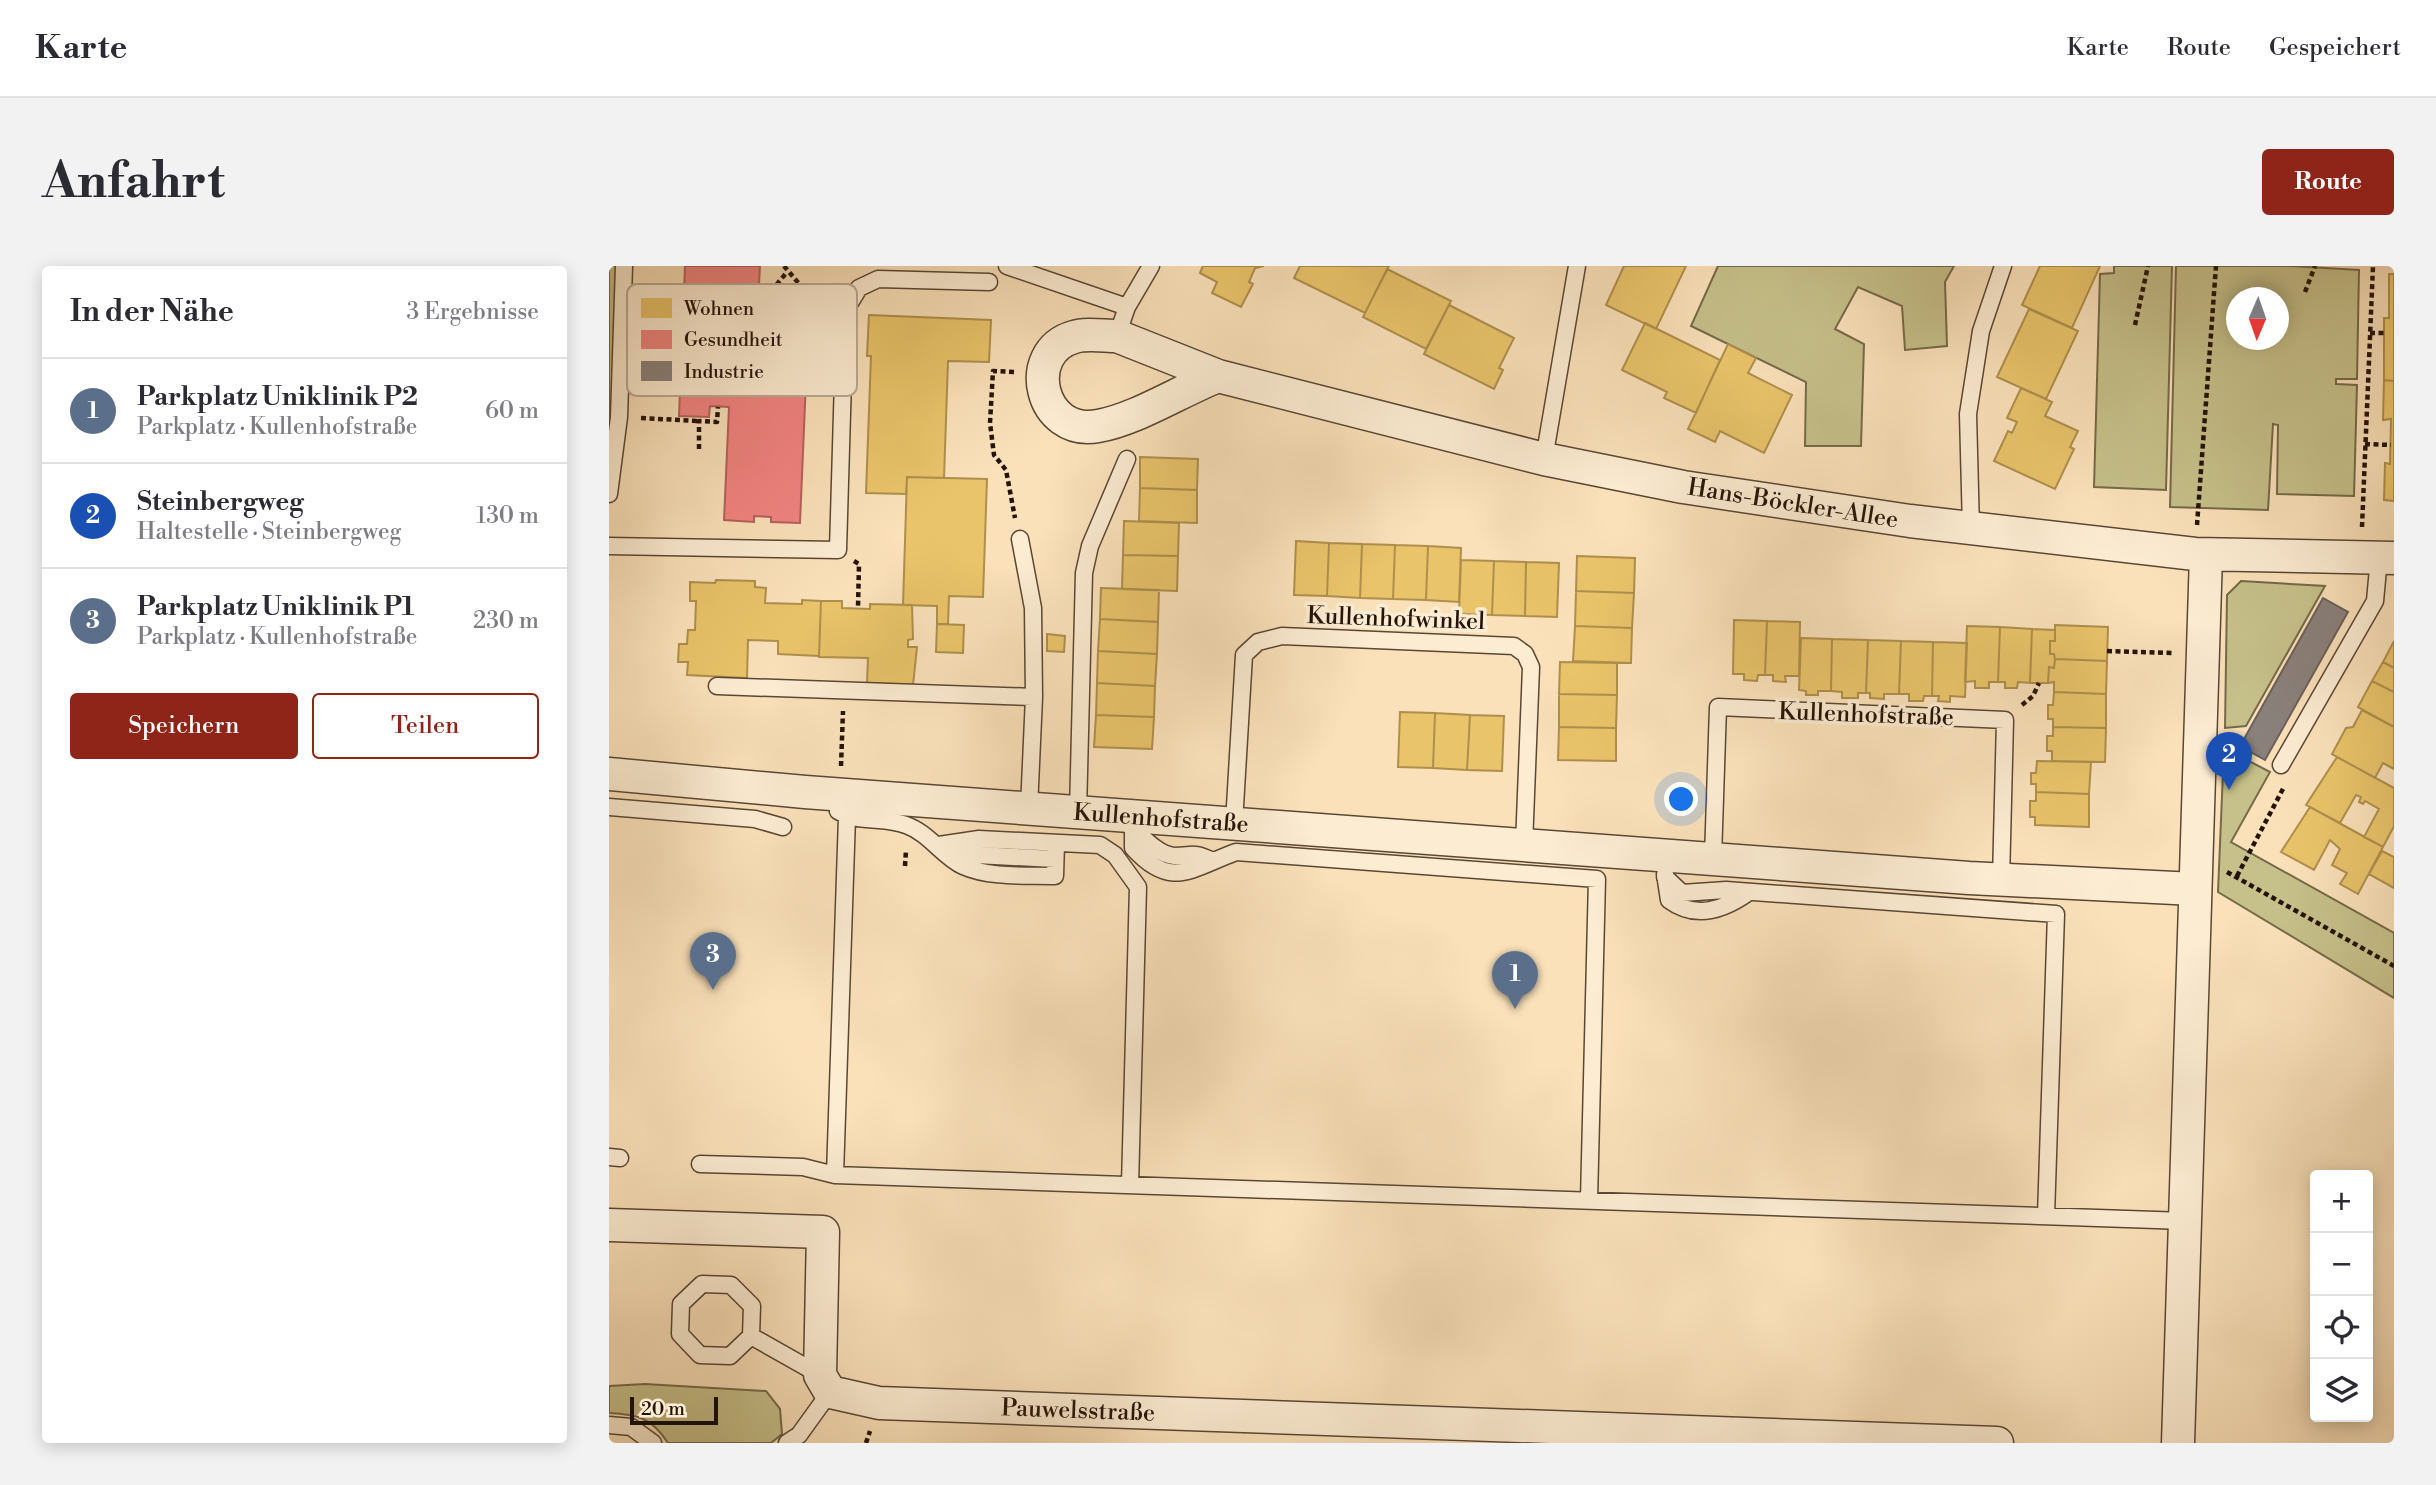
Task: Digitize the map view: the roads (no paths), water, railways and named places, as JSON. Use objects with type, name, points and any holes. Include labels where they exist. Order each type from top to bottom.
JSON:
[{"type":"street","name":"Hans-Böckler-Allee","points":[[1218,376],[1098,427],[1075,425],[1056,415],[1044,393],[1041,372],[1054,350],[1073,337],[1122,322],[1218,376],[1544,459],[1683,486],[1971,529],[2200,554],[2387,558]]},
{"type":"street","points":[[2178,1443],[2203,654],[2200,554]]},
{"type":"street","name":"Kullenhofstraße","points":[[609,774],[805,792],[844,805],[1029,808],[1078,812],[1123,821],[1234,823],[1524,845],[1663,866],[1713,859],[2001,880],[2196,890]]},
{"type":"street","points":[[609,1225],[823,1232],[825,1383]]},
{"type":"street","name":"Pauwelsstraße","points":[[825,1383],[879,1404],[1997,1443]]},
{"type":"lane","points":[[609,494],[619,417],[624,266]]},
{"type":"lane","points":[[1007,266],[1122,322],[1151,266]]},
{"type":"lane","points":[[1544,459],[1577,266]]},
{"type":"lane","points":[[1971,529],[1968,414],[1981,331],[2003,266]]},
{"type":"lane","points":[[857,291],[878,279],[989,282]]},
{"type":"lane","points":[[609,546],[838,550],[843,396]]},
{"type":"lane","points":[[1078,812],[1084,573],[1090,546],[1127,459]]},
{"type":"lane","points":[[1020,540],[1033,608],[1034,697],[1029,808]]},
{"type":"lane","name":"Hans-Böckler-Allee","points":[[2281,765],[2375,601],[2387,558]]},
{"type":"lane","name":"Kullenhofwinkel","points":[[1234,823],[1244,655],[1258,642],[1282,636],[1514,646],[1525,654],[1531,667],[1524,845]]},
{"type":"lane","points":[[717,686],[1034,697]]},
{"type":"lane","name":"Kullenhofstraße","points":[[1713,859],[1718,707],[2005,720],[2001,880]]},
{"type":"lane","points":[[835,1175],[844,805],[907,825],[939,845],[962,865],[987,872],[1055,876],[1056,851]]},
{"type":"lane","points":[[609,807],[755,819],[783,827]]},
{"type":"lane","points":[[1123,821],[1133,848],[1150,868],[1173,874],[1194,870],[1236,852],[1597,879],[1589,1200]]},
{"type":"lane","points":[[939,845],[976,855],[1108,848],[1138,887],[1130,1185]]},
{"type":"lane","points":[[1663,866],[1682,892],[1726,890],[2056,914],[2046,1216]]},
{"type":"lane","points":[[699,1164],[803,1167],[835,1175],[2185,1221]]},
{"type":"lane","points":[[702,1284],[731,1285],[752,1306],[751,1336],[730,1356],[700,1355],[680,1334],[681,1304],[702,1284]]},
{"type":"lane","points":[[751,1336],[825,1383],[799,1435],[787,1443]]},
{"type":"lane","points":[[609,1424],[631,1427],[653,1443]]},
{"type":"place","name":"Steinbergweg","points":[[2229,790]]},
{"type":"place","name":"Parkplatz Uniklinik P1","points":[[713,990]]},
{"type":"place","name":"Parkplatz Uniklinik P2","points":[[1515,1009]]}]
